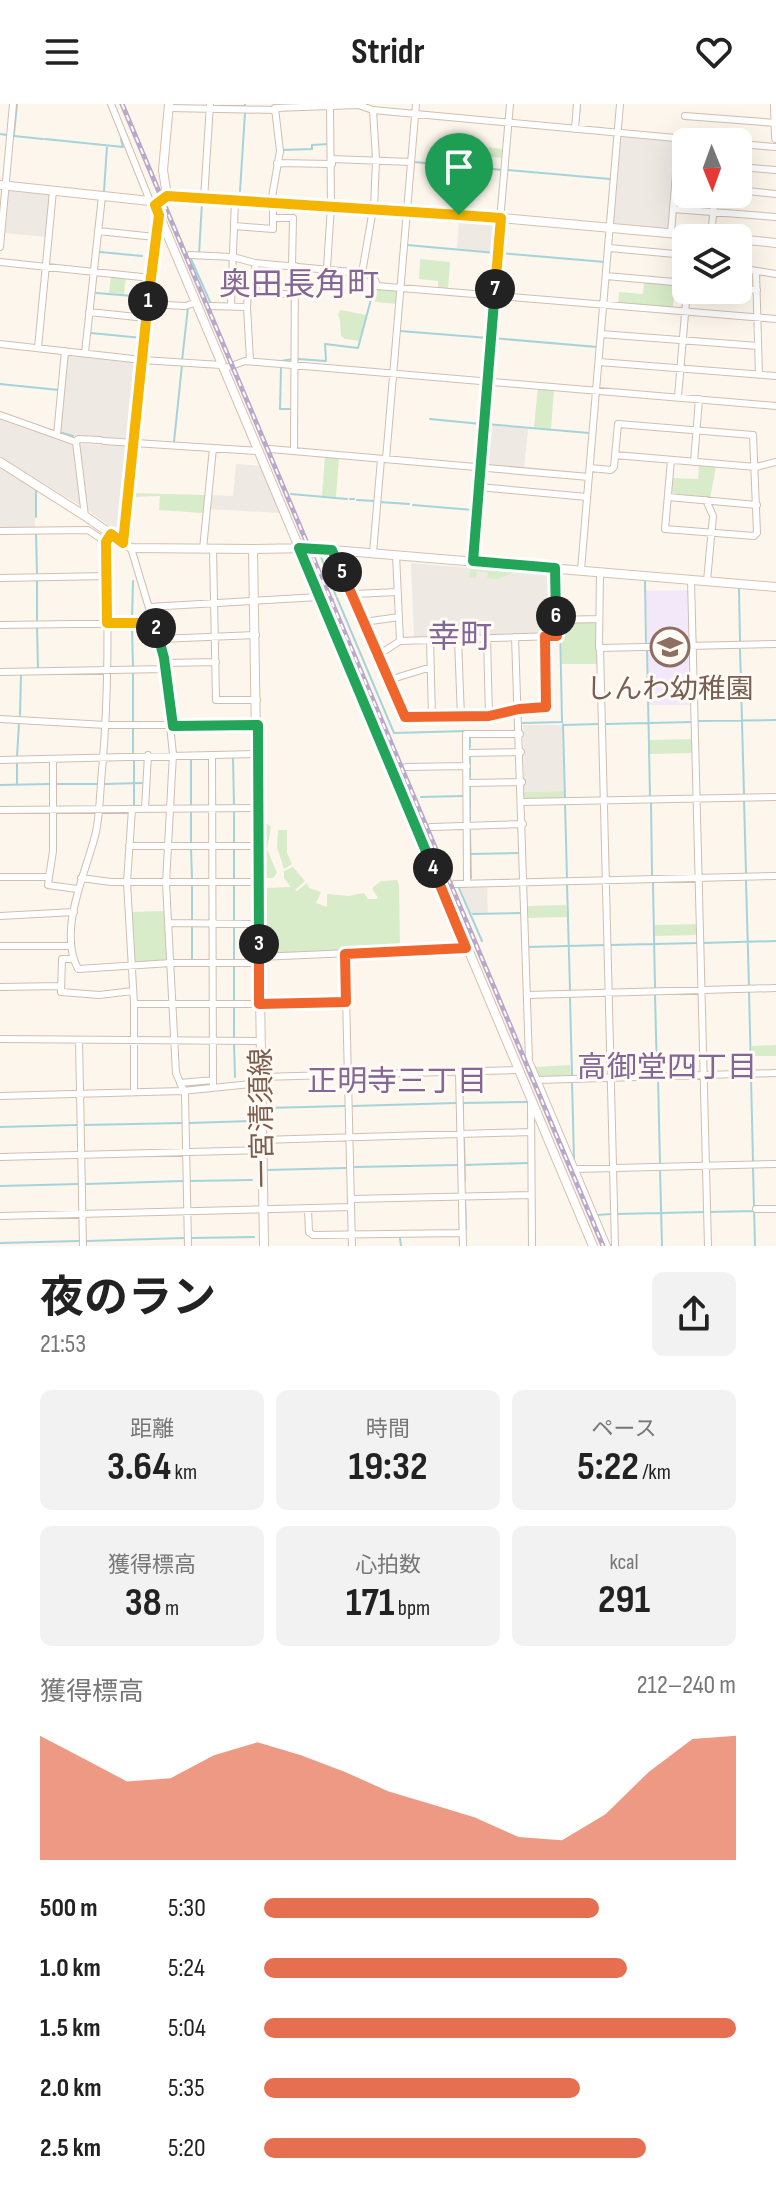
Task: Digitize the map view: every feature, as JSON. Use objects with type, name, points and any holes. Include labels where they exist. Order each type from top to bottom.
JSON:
[{"type":"street","points":[[0,247],[3,186],[13,104]]},
{"type":"street","points":[[111,104],[593,1246]]},
{"type":"street","points":[[167,196],[163,170],[169,106],[358,104],[373,110],[388,108],[415,114],[672,137]]},
{"type":"street","points":[[373,553],[393,373],[416,104]]},
{"type":"street","points":[[473,561],[510,104]]},
{"type":"street","points":[[575,129],[577,104]]},
{"type":"street","points":[[581,570],[620,104]]},
{"type":"street","points":[[775,104],[776,138]]},
{"type":"street","points":[[327,268],[332,162],[330,105]]},
{"type":"street","points":[[204,199],[210,106]]},
{"type":"street","points":[[234,226],[273,229],[272,203],[280,151],[275,107]]},
{"type":"street","points":[[362,273],[374,209],[376,159],[373,110]]},
{"type":"street","points":[[685,116],[776,123]]},
{"type":"street","points":[[752,145],[776,147]]},
{"type":"street","points":[[277,163],[376,159],[411,162]]},
{"type":"street","points":[[752,168],[776,170]]},
{"type":"street","points":[[3,186],[153,203],[167,196],[407,211],[671,233],[673,209],[776,217]]},
{"type":"street","points":[[38,348],[53,191]]},
{"type":"street","points":[[752,191],[776,194]]},
{"type":"street","points":[[85,353],[102,196]]},
{"type":"street","points":[[231,306],[235,200]]},
{"type":"street","points":[[712,224],[713,208]]},
{"type":"street","points":[[159,215],[133,443],[127,546],[166,666],[173,754],[166,883],[176,1073],[185,1094],[188,1246]]},
{"type":"street","points":[[273,218],[293,218],[294,451]]},
{"type":"street","points":[[98,231],[155,237]]},
{"type":"street","points":[[752,240],[776,243]]},
{"type":"street","points":[[609,248],[672,254]]},
{"type":"street","points":[[190,255],[233,257],[255,263],[362,273],[374,277],[377,286],[776,319]]},
{"type":"street","points":[[0,262],[151,278]]},
{"type":"street","points":[[255,263],[256,294]]},
{"type":"street","points":[[752,270],[776,274]]},
{"type":"street","points":[[756,271],[759,375]]},
{"type":"street","points":[[606,276],[672,282]]},
{"type":"street","points":[[752,290],[757,290]]},
{"type":"street","points":[[250,361],[248,294],[295,294]]},
{"type":"street","points":[[148,304],[185,306],[195,303]]},
{"type":"street","points":[[678,397],[686,304]]},
{"type":"street","points":[[210,306],[247,307]]},
{"type":"street","points":[[89,312],[146,318]]},
{"type":"street","points":[[601,334],[758,346]]},
{"type":"street","points":[[0,344],[222,367],[250,361],[776,406]]},
{"type":"street","points":[[57,435],[65,351]]},
{"type":"street","points":[[599,362],[776,376]]},
{"type":"street","points":[[694,462],[699,399]]},
{"type":"street","points":[[0,415],[76,442]]},
{"type":"street","points":[[590,468],[611,470],[618,424],[753,435],[757,533],[754,536],[665,529],[671,460]]},
{"type":"street","points":[[76,442],[78,439],[102,440],[258,451]]},
{"type":"street","points":[[76,442],[85,516]]},
{"type":"street","points":[[203,549],[213,448]]},
{"type":"street","points":[[270,449],[589,477]]},
{"type":"street","points":[[615,455],[756,467],[776,462]]},
{"type":"street","points":[[0,462],[85,516],[109,538]]},
{"type":"street","points":[[479,487],[587,497]]},
{"type":"street","points":[[668,497],[757,505]]},
{"type":"street","points":[[706,500],[713,516],[707,581]]},
{"type":"street","points":[[0,531],[88,530],[127,546],[332,550],[776,587]]},
{"type":"street","points":[[109,538],[106,725],[91,851],[77,889],[74,912],[71,946],[72,959],[78,969],[466,948]]},
{"type":"street","points":[[213,549],[216,700],[257,700]]},
{"type":"street","name":"一宮清須線","points":[[253,549],[264,1246]]},
{"type":"street","points":[[332,550],[405,717],[489,716],[546,707],[545,636]]},
{"type":"street","points":[[396,555],[400,641]]},
{"type":"street","points":[[378,655],[400,641],[557,636],[555,568]]},
{"type":"street","points":[[600,572],[598,619],[615,1246]]},
{"type":"street","points":[[0,578],[107,576]]},
{"type":"street","points":[[691,580],[708,1246]]},
{"type":"street","points":[[353,594],[398,592]]},
{"type":"street","points":[[149,607],[319,597]]},
{"type":"street","points":[[364,622],[399,617]]},
{"type":"street","points":[[556,620],[598,619]]},
{"type":"street","points":[[0,625],[146,623],[153,620]]},
{"type":"street","points":[[159,639],[256,635]]},
{"type":"street","points":[[515,637],[529,1061],[607,1246]]},
{"type":"street","points":[[487,638],[489,716]]},
{"type":"street","points":[[458,639],[461,717]]},
{"type":"street","points":[[430,640],[432,717]]},
{"type":"street","points":[[600,648],[776,644]]},
{"type":"street","points":[[0,672],[107,670],[216,662]]},
{"type":"street","points":[[389,680],[431,667]]},
{"type":"street","points":[[0,719],[106,725],[258,725]]},
{"type":"street","points":[[467,883],[466,734],[520,734]]},
{"type":"street","points":[[467,753],[521,752]]},
{"type":"street","points":[[0,760],[258,754]]},
{"type":"street","points":[[145,809],[148,755]]},
{"type":"street","points":[[212,755],[213,1084]]},
{"type":"street","points":[[53,759],[53,851],[48,885],[77,889]]},
{"type":"street","points":[[406,767],[467,766]]},
{"type":"street","points":[[467,783],[522,782]]},
{"type":"street","points":[[522,802],[776,797]]},
{"type":"street","points":[[0,810],[258,808]]},
{"type":"street","points":[[132,809],[127,882],[134,1004],[134,1092]]},
{"type":"street","points":[[431,827],[523,824]]},
{"type":"street","points":[[129,846],[259,846]]},
{"type":"street","points":[[455,884],[776,876]]},
{"type":"street","points":[[0,877],[49,877]]},
{"type":"street","points":[[81,878],[166,883],[259,882]]},
{"type":"street","points":[[0,916],[74,912]]},
{"type":"street","points":[[168,923],[259,924]]},
{"type":"street","points":[[0,946],[71,946]]},
{"type":"street","points":[[345,954],[352,1246]]},
{"type":"street","points":[[72,959],[62,959],[61,992],[99,995],[133,991]]},
{"type":"street","points":[[0,987],[61,986]]},
{"type":"street","points":[[528,995],[776,988]]},
{"type":"street","points":[[134,1004],[346,1002]]},
{"type":"street","points":[[0,1039],[260,1041]]},
{"type":"street","points":[[79,1040],[83,1246]]},
{"type":"street","points":[[180,1083],[518,1070]]},
{"type":"street","points":[[459,1072],[463,1246]]},
{"type":"street","points":[[537,1080],[776,1073]]},
{"type":"street","points":[[0,1096],[182,1091],[213,1084]]},
{"type":"street","points":[[531,1100],[532,1246]]},
{"type":"street","points":[[261,1140],[531,1132]]},
{"type":"street","points":[[0,1157],[261,1150]]},
{"type":"street","points":[[575,1169],[776,1164]]},
{"type":"street","points":[[0,1216],[308,1208],[461,1196],[531,1195]]},
{"type":"street","points":[[308,1208],[309,1232],[313,1235],[462,1233]]},
{"type":"street","points":[[756,1209],[776,1209]]},
{"type":"shaded area","points":[[620,138],[672,140],[670,229],[613,223]]},
{"type":"shaded area","points":[[8,190],[52,195],[47,237],[4,233]]},
{"type":"shaded area","points":[[459,219],[498,222],[495,252],[457,249]]},
{"type":"shaded area","points":[[67,354],[140,361],[131,442],[81,438],[59,432]]},
{"type":"shaded area","points":[[0,418],[74,444],[83,507],[0,458]]},
{"type":"shaded area","points":[[485,425],[528,429],[524,469],[482,465]]},
{"type":"shaded area","points":[[79,444],[132,446],[122,536],[88,510]]},
{"type":"shaded area","points":[[236,464],[261,466],[280,513],[208,509],[209,495],[233,496]]},
{"type":"shaded area","points":[[0,468],[35,488],[35,529],[0,529]]},
{"type":"shaded area","points":[[411,563],[553,575],[554,634],[414,638]]},
{"type":"shaded area","name":"しんわ幼稚園","points":[[690,590],[693,705],[649,705],[646,591]]},
{"type":"shaded area","points":[[523,725],[562,725],[564,791],[524,792]]},
{"type":"shaded area","points":[[487,885],[488,913],[471,914],[461,888]]},
{"type":"green space","points":[[459,144],[503,149],[503,158],[459,154]]},
{"type":"green space","points":[[420,259],[450,262],[448,290],[438,289],[438,281],[419,279]]},
{"type":"green space","points":[[111,275],[126,276],[124,294],[109,293]]},
{"type":"green space","points":[[644,281],[672,283],[673,308],[618,304],[619,292],[643,294]]},
{"type":"green space","points":[[377,288],[398,289],[397,304],[375,302]]},
{"type":"green space","points":[[340,310],[367,315],[359,341],[341,336]]},
{"type":"green space","points":[[538,387],[554,389],[551,429],[534,427]]},
{"type":"green space","points":[[325,456],[339,458],[336,497],[322,496]]},
{"type":"green space","points":[[699,466],[716,467],[710,498],[672,493],[673,478],[698,479]]},
{"type":"green space","points":[[131,493],[205,495],[203,513],[159,510],[160,496],[130,497]]},
{"type":"green space","points":[[471,568],[515,572],[497,579],[487,578],[488,572],[477,571],[476,578],[469,577]]},
{"type":"green space","points":[[596,620],[597,664],[562,664],[561,621]]},
{"type":"green space","points":[[694,739],[694,753],[650,754],[650,740]]},
{"type":"green space","points":[[564,791],[564,800],[524,800],[524,792]]},
{"type":"green space","points":[[265,822],[271,827],[267,849],[277,873],[273,878],[265,878]]},
{"type":"green space","points":[[278,830],[287,830],[287,853],[292,864],[284,869],[277,847]]},
{"type":"green space","points":[[293,867],[305,881],[295,890],[307,883],[309,888],[321,892],[316,903],[327,907],[327,894],[349,896],[364,893],[368,899],[376,899],[372,888],[381,881],[397,880],[400,948],[265,954],[265,888],[291,887],[284,878],[284,871]]},
{"type":"green space","points":[[566,905],[567,917],[527,918],[527,906]]},
{"type":"green space","points":[[164,911],[167,961],[133,964],[130,912]]},
{"type":"green space","points":[[698,924],[698,935],[655,936],[655,925]]},
{"type":"green space","points":[[776,1045],[776,1056],[752,1056],[752,1046]]},
{"type":"green space","points":[[570,1065],[571,1077],[538,1077],[533,1067]]},
{"type":"waterway","points":[[14,134],[17,104]]},
{"type":"waterway","points":[[213,106],[245,104]]},
{"type":"waterway","points":[[578,125],[580,104]]},
{"type":"waterway","points":[[240,191],[245,113]]},
{"type":"waterway","points":[[0,134],[7,135]]},
{"type":"waterway","points":[[14,136],[43,139]]},
{"type":"waterway","points":[[45,139],[123,147],[121,139]]},
{"type":"waterway","points":[[282,150],[312,149],[312,145],[329,144]]},
{"type":"waterway","points":[[104,191],[107,146]]},
{"type":"waterway","points":[[414,162],[503,170]]},
{"type":"waterway","points":[[508,170],[610,179]]},
{"type":"waterway","points":[[199,254],[202,203]]},
{"type":"waterway","points":[[407,245],[496,253]]},
{"type":"waterway","points":[[100,252],[142,256]]},
{"type":"waterway","points":[[500,253],[605,262]]},
{"type":"waterway","points":[[191,259],[211,304]]},
{"type":"waterway","points":[[298,359],[326,361],[325,344],[358,348],[374,288]]},
{"type":"waterway","points":[[96,293],[146,297]]},
{"type":"waterway","points":[[182,361],[188,307]]},
{"type":"waterway","points":[[400,331],[488,338]]},
{"type":"waterway","points":[[91,333],[142,338]]},
{"type":"waterway","points":[[492,338],[597,347]]},
{"type":"waterway","points":[[281,361],[293,359]]},
{"type":"waterway","points":[[174,442],[182,365]]},
{"type":"waterway","points":[[281,368],[280,409],[293,409]]},
{"type":"waterway","points":[[0,384],[59,390]]},
{"type":"waterway","points":[[430,419],[481,424]]},
{"type":"waterway","points":[[486,424],[589,433]]},
{"type":"waterway","points":[[59,432],[73,436]]},
{"type":"waterway","points":[[36,490],[36,517]]},
{"type":"waterway","points":[[291,494],[347,499]]},
{"type":"waterway","points":[[357,500],[376,501]]},
{"type":"waterway","points":[[379,502],[409,504]]},
{"type":"waterway","points":[[413,505],[473,510]]},
{"type":"waterway","points":[[36,533],[37,574]]},
{"type":"waterway","points":[[470,556],[471,542]]},
{"type":"waterway","points":[[321,557],[336,596]]},
{"type":"waterway","points":[[559,576],[560,616]]},
{"type":"waterway","points":[[37,580],[37,621]]},
{"type":"waterway","points":[[132,620],[133,581]]},
{"type":"waterway","points":[[645,581],[646,644]]},
{"type":"waterway","points":[[739,589],[740,642]]},
{"type":"waterway","points":[[337,598],[394,733],[466,731]]},
{"type":"waterway","points":[[325,600],[333,599]]},
{"type":"waterway","points":[[523,723],[562,722],[560,623]]},
{"type":"waterway","points":[[132,626],[133,667]]},
{"type":"waterway","points":[[37,627],[38,669]]},
{"type":"waterway","points":[[647,649],[650,797]]},
{"type":"waterway","points":[[740,649],[744,794]]},
{"type":"waterway","points":[[133,672],[133,722]]},
{"type":"waterway","points":[[20,715],[21,674]]},
{"type":"waterway","points":[[697,721],[776,720]]},
{"type":"waterway","points":[[606,724],[692,722]]},
{"type":"waterway","points":[[17,757],[19,723]]},
{"type":"waterway","points":[[563,724],[565,799]]},
{"type":"waterway","points":[[563,725],[599,724]]},
{"type":"waterway","points":[[133,728],[133,754]]},
{"type":"waterway","points":[[493,731],[514,731]]},
{"type":"waterway","points":[[470,739],[470,747]]},
{"type":"waterway","points":[[233,757],[234,805]]},
{"type":"waterway","points":[[470,758],[470,778]]},
{"type":"waterway","points":[[134,759],[134,805]]},
{"type":"waterway","points":[[191,759],[191,805]]},
{"type":"waterway","points":[[17,762],[17,783]]},
{"type":"waterway","points":[[105,784],[142,783]]},
{"type":"waterway","points":[[0,785],[50,784]]},
{"type":"waterway","points":[[55,784],[97,784]]},
{"type":"waterway","points":[[470,788],[470,820]]},
{"type":"waterway","points":[[421,797],[464,796]]},
{"type":"waterway","points":[[744,799],[746,874]]},
{"type":"waterway","points":[[651,801],[652,875]]},
{"type":"waterway","points":[[565,803],[567,878]]},
{"type":"waterway","points":[[191,811],[191,844]]},
{"type":"waterway","points":[[234,811],[234,843]]},
{"type":"waterway","points":[[470,830],[471,878]]},
{"type":"waterway","points":[[191,849],[192,878]]},
{"type":"waterway","points":[[234,849],[234,879]]},
{"type":"waterway","points":[[470,854],[521,853]]},
{"type":"waterway","points":[[746,881],[749,987]]},
{"type":"waterway","points":[[653,882],[655,988]]},
{"type":"waterway","points":[[567,884],[570,990]]},
{"type":"waterway","points":[[192,885],[192,921]]},
{"type":"waterway","points":[[234,886],[234,921]]},
{"type":"waterway","points":[[462,886],[459,888],[482,941]]},
{"type":"waterway","points":[[473,914],[523,913]]},
{"type":"waterway","points":[[192,926],[192,959]]},
{"type":"waterway","points":[[234,926],[234,959]]},
{"type":"waterway","points":[[702,943],[776,941]]},
{"type":"waterway","points":[[610,945],[699,943]]},
{"type":"waterway","points":[[528,947],[606,945]]},
{"type":"waterway","points":[[234,966],[234,1002]]},
{"type":"waterway","points":[[749,991],[751,1071]]},
{"type":"waterway","points":[[655,995],[657,1073]]},
{"type":"waterway","points":[[570,998],[572,1075]]},
{"type":"waterway","points":[[234,1007],[234,1037]]},
{"type":"waterway","points":[[234,1044],[235,1077]]},
{"type":"waterway","points":[[751,1077],[753,1162]]},
{"type":"waterway","points":[[658,1078],[660,1164]]},
{"type":"waterway","points":[[572,1081],[574,1159]]},
{"type":"waterway","points":[[462,1103],[528,1102]]},
{"type":"waterway","points":[[353,1106],[456,1103]]},
{"type":"waterway","points":[[463,1103],[463,1129]]},
{"type":"waterway","points":[[265,1108],[345,1106]]},
{"type":"waterway","points":[[189,1123],[252,1121]]},
{"type":"waterway","points":[[83,1125],[183,1123]]},
{"type":"waterway","points":[[0,1127],[77,1125]]},
{"type":"waterway","points":[[464,1139],[465,1181]]},
{"type":"waterway","points":[[464,1165],[528,1163]]},
{"type":"waterway","points":[[355,1167],[458,1165]]},
{"type":"waterway","points":[[753,1167],[755,1246]]},
{"type":"waterway","points":[[266,1170],[347,1168]]},
{"type":"waterway","points":[[660,1169],[662,1246]]},
{"type":"waterway","points":[[189,1181],[252,1180]]},
{"type":"waterway","points":[[86,1184],[183,1181]]},
{"type":"waterway","points":[[0,1186],[79,1184]]},
{"type":"waterway","points":[[465,1199],[466,1229]]},
{"type":"waterway","points":[[710,1212],[754,1211]]},
{"type":"waterway","points":[[617,1214],[705,1212]]},
{"type":"waterway","points":[[598,1215],[611,1214]]},
{"type":"waterway","points":[[191,1238],[254,1237]]},
{"type":"waterway","points":[[87,1241],[184,1238]]},
{"type":"waterway","points":[[400,1238],[401,1246]]},
{"type":"waterway","points":[[0,1243],[79,1241]]},
{"type":"railway","points":[[122,104],[603,1246]]},
{"type":"place","name":"しんわ幼稚園","points":[[670,647]]},
{"type":"district","name":"奥田長角町","points":[[299,284]]},
{"type":"district","name":"幸町","points":[[460,636]]},
{"type":"district","name":"高御堂四丁目","points":[[667,1067]]},
{"type":"district","name":"正明寺三丁目","points":[[397,1081]]},
{"type":"route","points":[[167,196],[459,215],[501,218],[473,561],[555,568],[557,636],[545,636],[546,707],[489,716],[405,717],[332,550],[299,548],[466,948],[345,954],[346,1002],[259,1004],[258,725],[173,726],[164,658],[153,620],[146,623],[107,623],[106,542],[111,534],[123,543],[159,215],[155,205],[167,196]]}]
